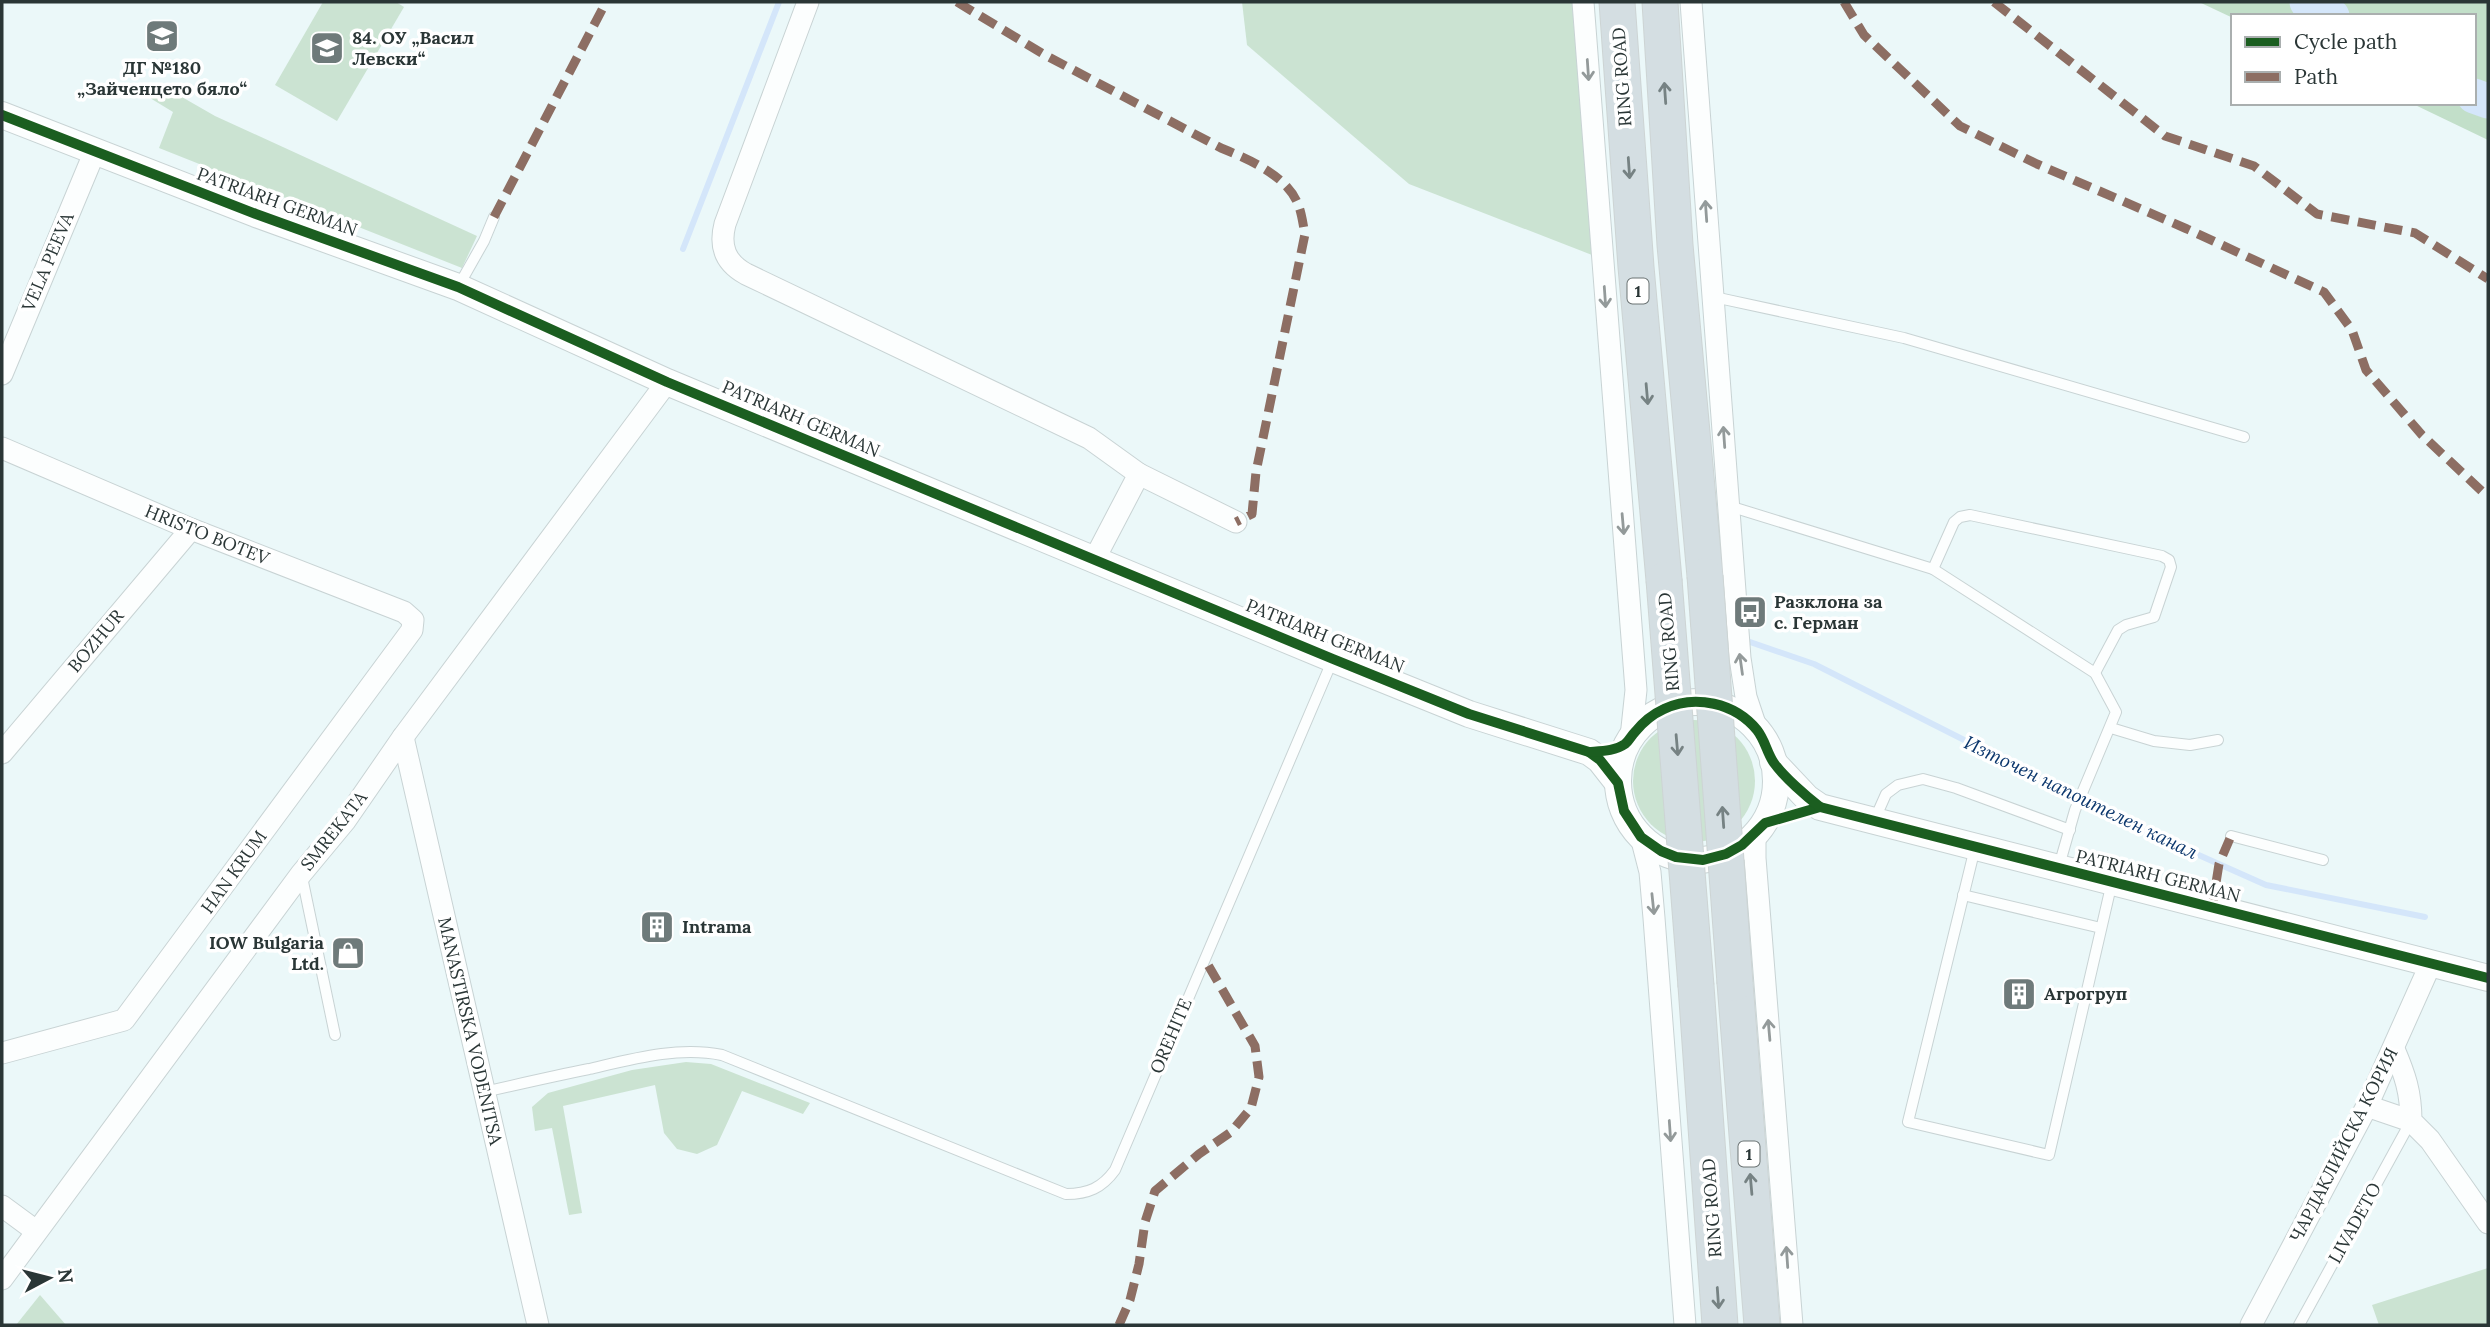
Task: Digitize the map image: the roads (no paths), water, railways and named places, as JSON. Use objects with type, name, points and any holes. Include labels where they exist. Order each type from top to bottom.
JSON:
[{"type":"highway","name":"RING ROAD","points":[[1617,2],[1636,267],[1696,986],[1720,1325]]},
{"type":"highway","name":"1","points":[[1660,2],[1675,245],[1705,576],[1762,1325]]},
{"type":"street","points":[[808,2],[725,224],[722,236],[727,259],[746,274],[1089,438],[1139,474],[1236,522]]},
{"type":"street","points":[[1583,2],[1636,690],[1629,740],[1620,763],[1618,783],[1624,811],[1641,837],[1648,864],[1685,1325]]},
{"type":"street","points":[[1691,2],[1740,658],[1746,697],[1757,730],[1770,751],[1773,762],[1775,788],[1760,828],[1755,858],[1792,1325]]},
{"type":"street","name":"PATRIARH GERMAN","points":[[2,116],[256,214],[458,287],[667,382],[1333,659],[1469,714],[1589,752]]},
{"type":"street","name":"VELA PEEVA","points":[[2,374],[95,151]]},
{"type":"street","name":"SMREKATA","points":[[2,1279],[301,874],[345,821],[403,737],[667,382]]},
{"type":"street","name":"HRISTO BOTEV","points":[[2,448],[191,529],[404,612],[413,620]]},
{"type":"street","points":[[1094,560],[1139,474]]},
{"type":"street","name":"BOZHUR","points":[[2,753],[191,529]]},
{"type":"street","name":"HAN KRUM","points":[[2,1053],[124,1020],[412,630],[413,620]]},
{"type":"street","points":[[1589,752],[1618,748],[1648,719],[1665,708],[1694,702],[1730,709],[1757,730]]},
{"type":"street","name":"MANASTIRSKA VODENITSA","points":[[403,737],[538,1325]]},
{"type":"street","points":[[1589,752],[1600,760],[1618,783]]},
{"type":"street","points":[[1773,762],[1807,798],[1820,807]]},
{"type":"street","points":[[1641,837],[1661,851],[1676,857],[1703,860],[1726,854],[1742,845],[1760,828],[1804,810],[1820,807]]},
{"type":"street","name":"PATRIARH GERMAN","points":[[1820,807],[2488,978]]},
{"type":"street","name":"ЧАРДАКЛИЙСКА КОРИЯ","points":[[2251,1325],[2367,1106],[2431,963]]},
{"type":"street","points":[[2394,1049],[2407,1079],[2411,1098],[2411,1121]]},
{"type":"street","points":[[2367,1106],[2411,1121],[2430,1140],[2488,1223]]},
{"type":"street","points":[[2,1206],[36,1231]]},
{"type":"lane","points":[[458,287],[484,242],[494,217]]},
{"type":"lane","points":[[1714,297],[1904,338],[2244,436]]},
{"type":"lane","points":[[1729,506],[1933,569],[2095,673],[2116,712],[2075,810],[2058,869]]},
{"type":"lane","points":[[1933,569],[1954,522],[1960,517],[1970,515],[2162,556],[2169,560],[2171,567],[2154,617],[2126,625],[2118,631],[2095,673]]},
{"type":"lane","name":"OREHITE","points":[[484,1092],[628,1060],[674,1052],[705,1051],[722,1055],[1066,1194],[1081,1194],[1094,1190],[1107,1181],[1115,1170],[1333,659]]},
{"type":"lane","points":[[2111,729],[2154,741],[2190,745],[2218,740]]},
{"type":"lane","points":[[1874,822],[1886,794],[1898,785],[1923,779],[1956,788],[2070,830]]},
{"type":"lane","points":[[2231,836],[2323,860]]},
{"type":"lane","points":[[1975,848],[1908,1122],[2049,1155],[2112,882]]},
{"type":"lane","points":[[301,874],[335,1035]]},
{"type":"lane","points":[[1963,895],[2101,928]]},
{"type":"lane","name":"LIVADETO","points":[[2299,1325],[2411,1121]]},
{"type":"waterway","points":[[683,249],[779,2]]},
{"type":"waterway","points":[[2307,2],[2328,14]]},
{"type":"waterway","points":[[2476,97],[2488,101]]},
{"type":"waterway","name":"Източен напоителен канал","points":[[1750,642],[1814,664],[2138,828],[2266,885],[2425,917]]},
{"type":"place","name":"ДГ №180 „Зайченцето бяло“","points":[[162,36]]},
{"type":"place","name":"84. ОУ „Васил Левски“","points":[[327,48]]},
{"type":"place","name":"Разклона за с. Герман","points":[[1750,612]]},
{"type":"place","name":"Intrama","points":[[657,927]]},
{"type":"place","name":"IOW Bulgaria Ltd.","points":[[348,953]]},
{"type":"place","name":"Агрогруп","points":[[2019,994]]}]
